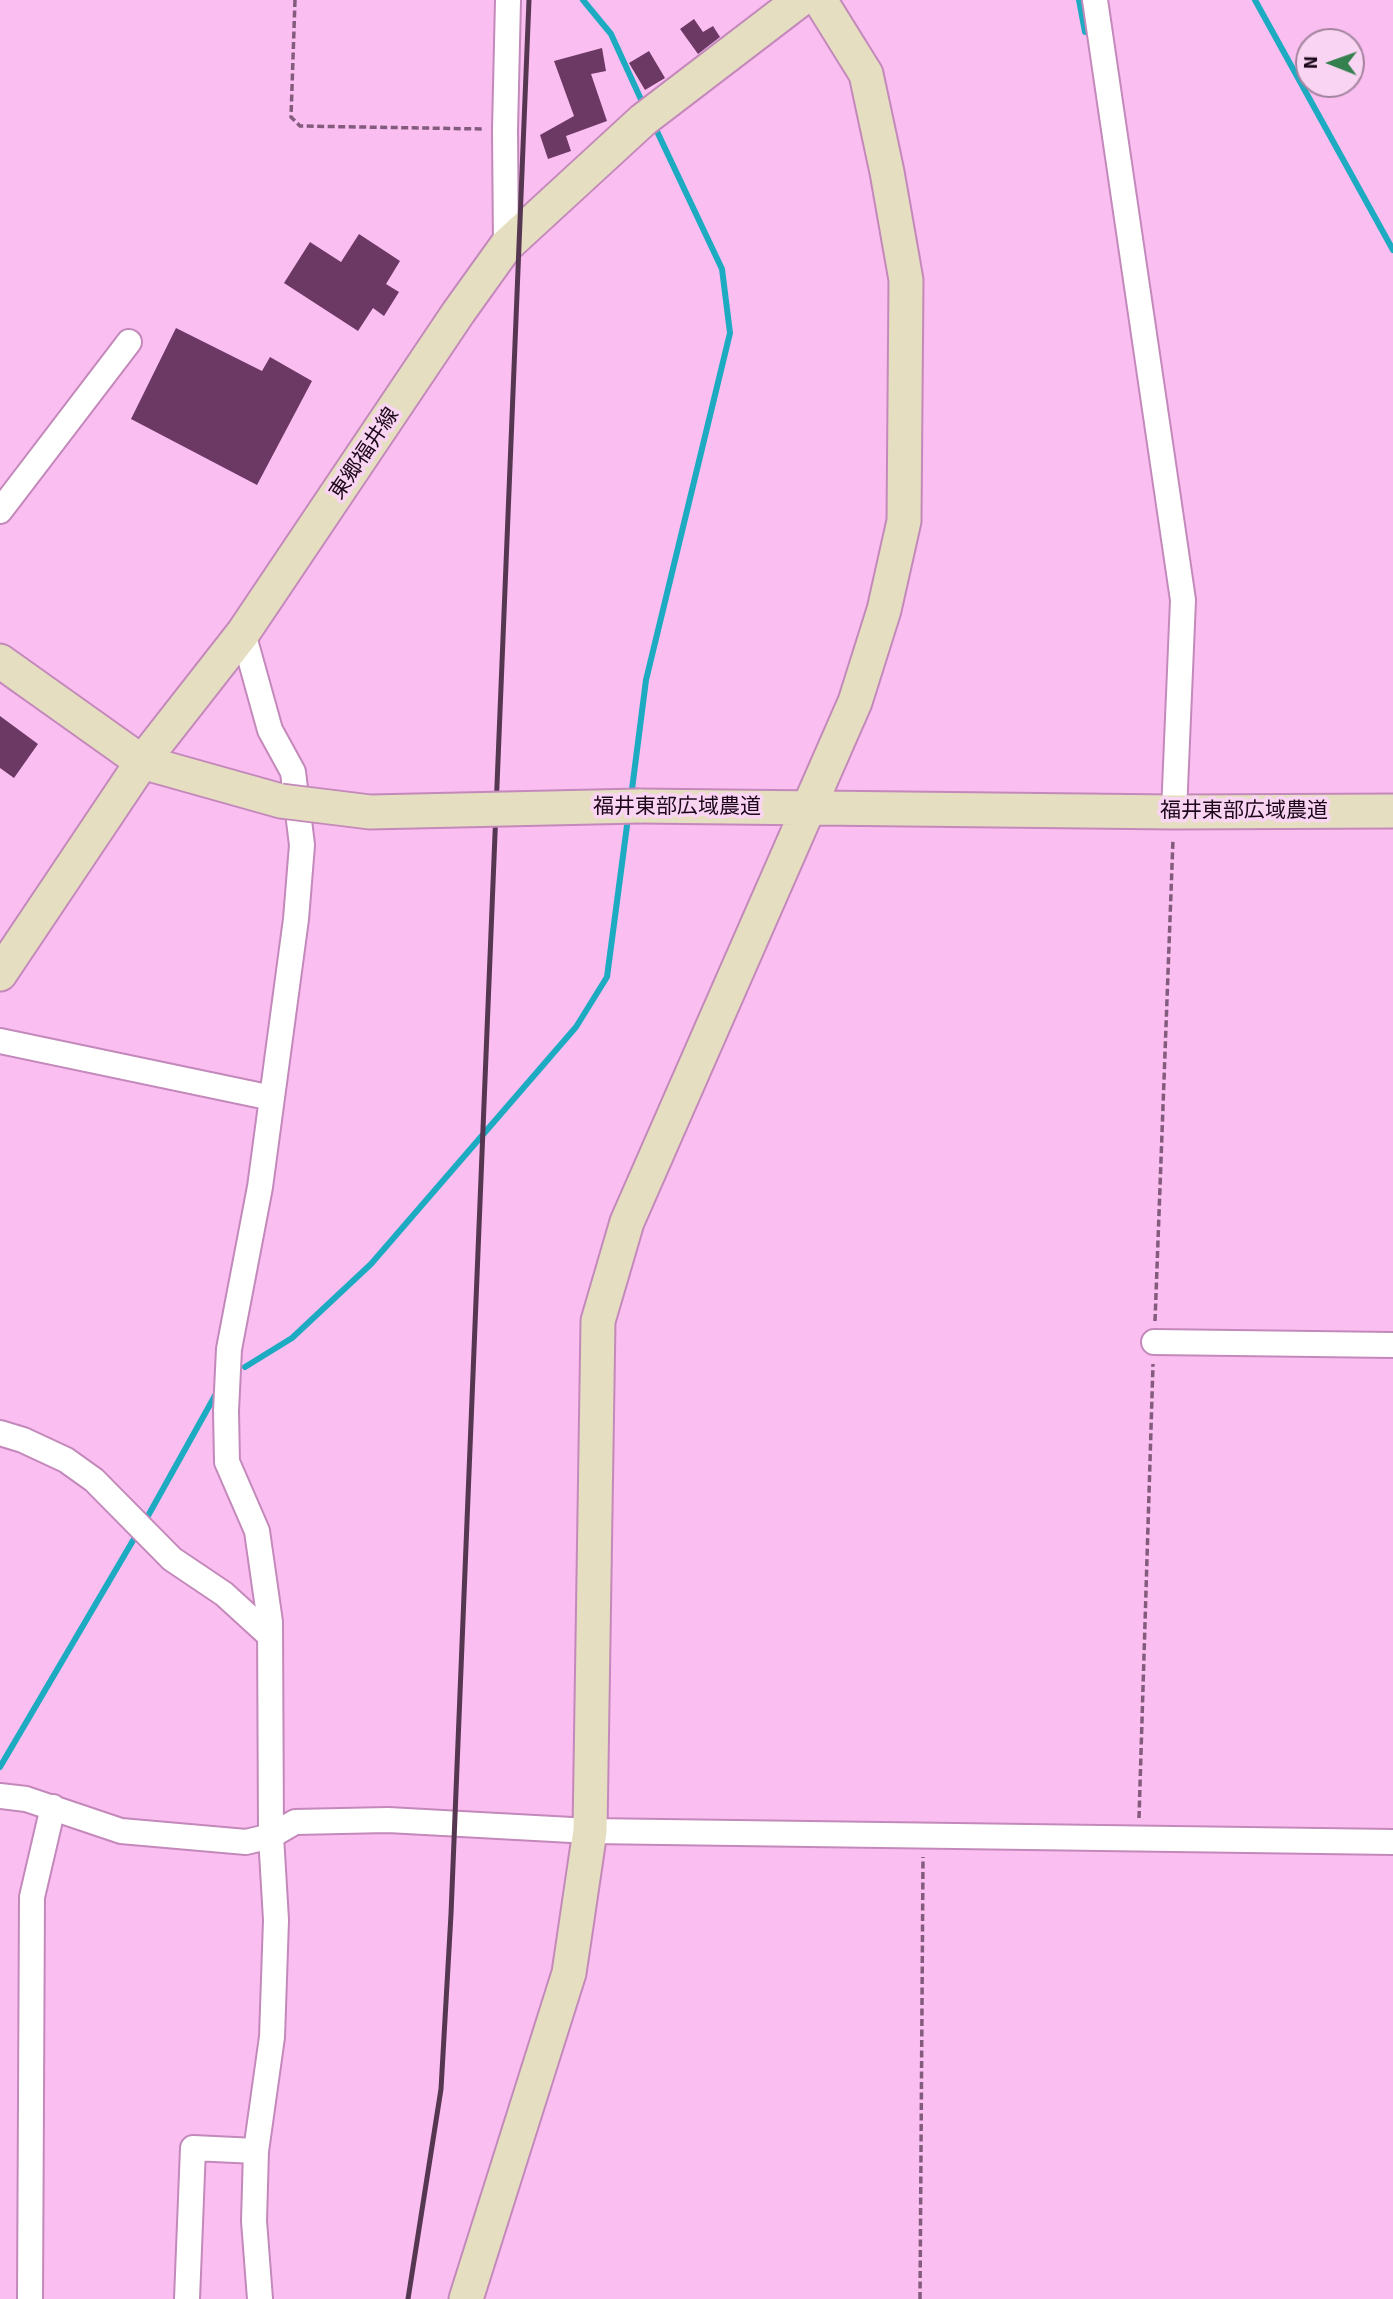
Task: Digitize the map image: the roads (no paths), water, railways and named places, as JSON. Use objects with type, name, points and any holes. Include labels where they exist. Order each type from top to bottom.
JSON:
[{"type":"street","points":[[506,246],[508,0]]},
{"type":"street","name":"東郷福井線","points":[[0,974],[142,762],[243,633],[506,246],[643,120],[800,0]]},
{"type":"street","points":[[466,2299],[569,1973],[590,1831],[598,1321],[627,1222],[855,702],[884,610],[904,521],[906,280],[866,74],[820,0]]},
{"type":"street","points":[[1095,0],[1183,600],[1174,812]]},
{"type":"street","points":[[0,511],[129,342]]},
{"type":"street","points":[[243,633],[270,730],[293,772],[302,845],[296,919],[260,1187],[229,1349],[226,1411],[227,1462],[257,1531],[271,1636],[271,1836],[276,1920],[272,2037],[256,2151],[254,2221],[260,2299]]},
{"type":"street","name":"福井東部広域農道","points":[[0,661],[142,762],[281,801],[370,812],[639,806],[1174,812],[1393,811]]},
{"type":"street","points":[[0,1041],[272,1098]]},
{"type":"street","points":[[1154,1342],[1393,1345]]},
{"type":"street","points":[[0,1433],[23,1440],[66,1460],[94,1480],[172,1559],[224,1594],[271,1636]]},
{"type":"street","points":[[0,1796],[26,1798],[121,1831],[246,1842],[271,1836],[295,1822],[388,1821],[590,1831],[1393,1842]]},
{"type":"street","points":[[30,2299],[32,1897],[53,1807]]},
{"type":"street","points":[[187,2299],[194,2148],[256,2151]]},
{"type":"waterway","points":[[583,0],[611,34],[644,106]]},
{"type":"waterway","points":[[1079,0],[1085,32]]},
{"type":"waterway","points":[[1255,0],[1393,250]]},
{"type":"waterway","points":[[631,797],[646,680],[730,333],[722,269],[654,125]]},
{"type":"waterway","points":[[245,1367],[292,1338],[371,1264],[576,1027],[607,977],[628,818]]},
{"type":"waterway","points":[[144,1523],[217,1392]]},
{"type":"waterway","points":[[0,1767],[138,1532]]},
{"type":"railway","points":[[408,2299],[441,2089],[451,1914],[529,0]]}]
